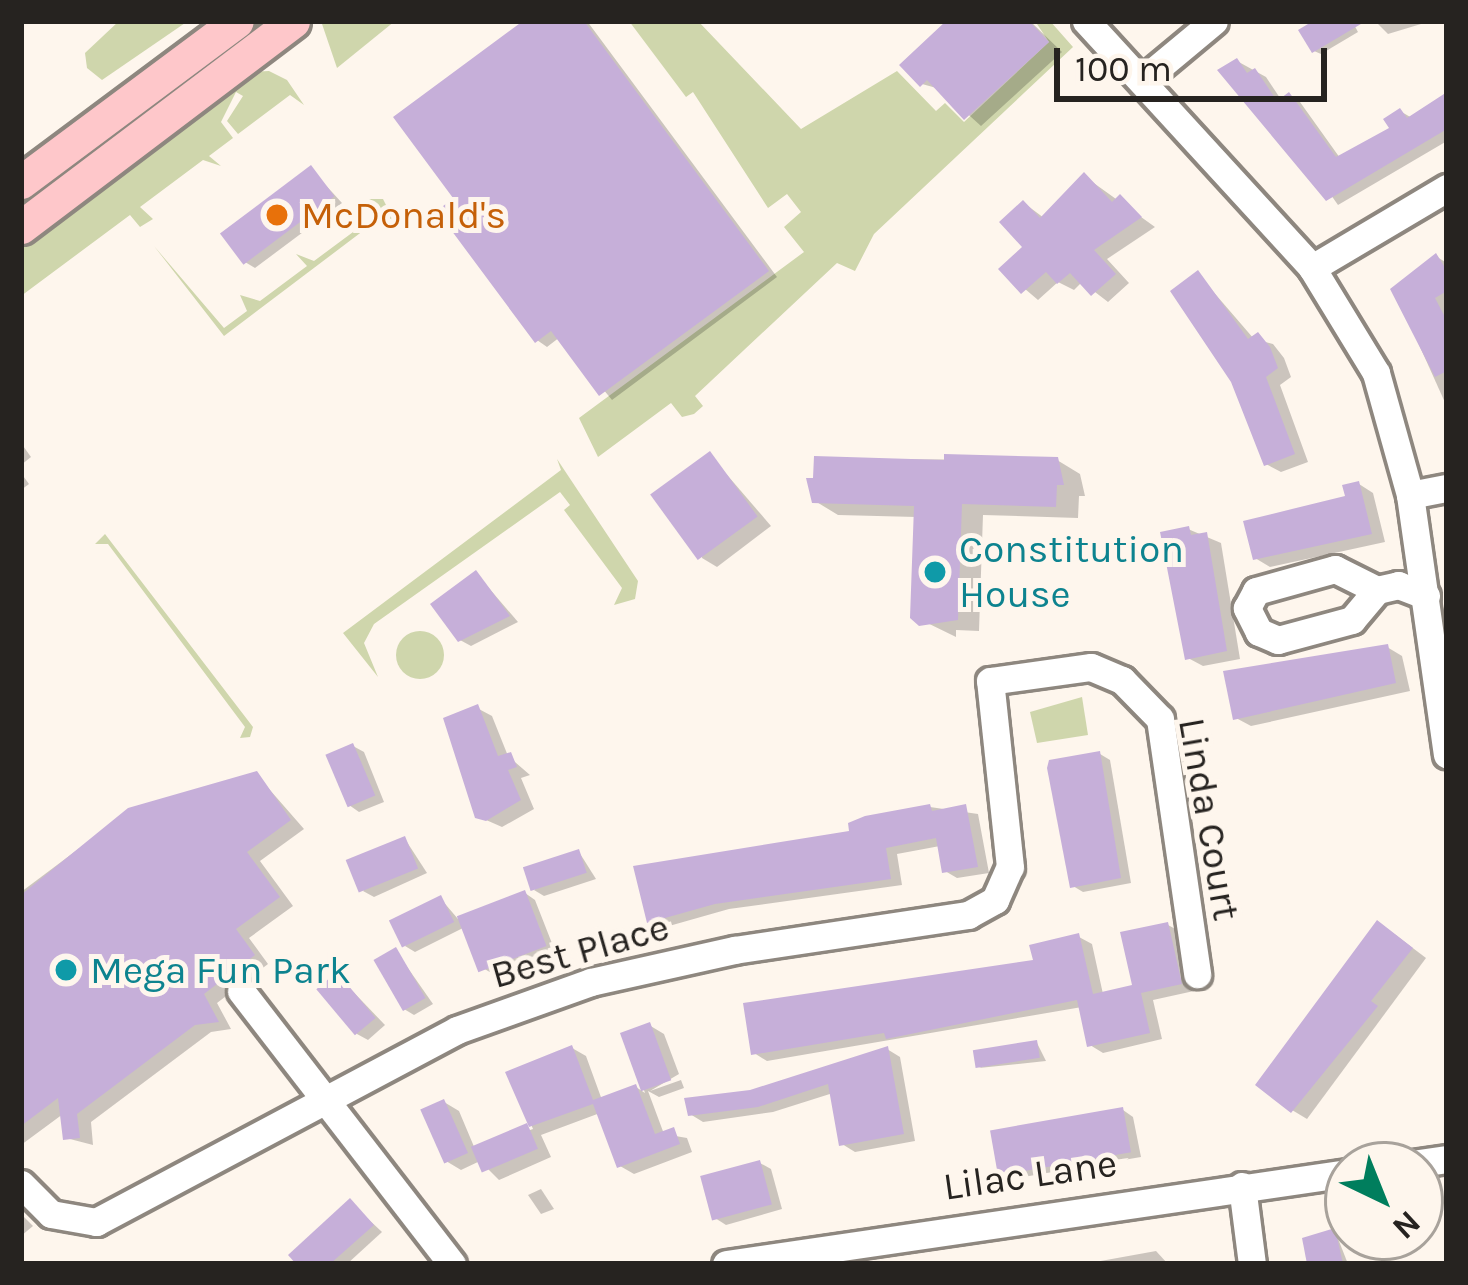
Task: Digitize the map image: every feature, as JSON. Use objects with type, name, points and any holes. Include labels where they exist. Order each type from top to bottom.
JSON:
[{"type":"main road","points":[[21,182],[237,21]]},
{"type":"main road","points":[[21,226],[293,21]]},
{"type":"street","points":[[1086,21],[1312,268],[1376,374],[1410,495],[1447,754]]},
{"type":"street","points":[[1142,80],[1214,21]]},
{"type":"street","points":[[1312,268],[1447,188]]},
{"type":"street","points":[[1410,495],[1447,488]]},
{"type":"street","points":[[1377,590],[1398,586],[1426,596]]},
{"type":"street","name":"Linda Court","points":[[990,681],[1091,667],[1122,680],[1160,719],[1197,974]]},
{"type":"street","name":"Best Place","points":[[21,1184],[51,1214],[96,1222],[325,1096],[457,1030],[590,982],[734,950],[968,915],[995,900],[1010,867],[990,681]]},
{"type":"street","points":[[241,991],[452,1264]]},
{"type":"street","name":"Lilac Lane","points":[[726,1264],[1324,1176]]},
{"type":"street","points":[[1243,1186],[1252,1264]]},
{"type":"green space","points":[[119,21],[188,21],[102,80],[87,68],[85,53]]},
{"type":"green space","points":[[321,21],[395,21],[337,68]]},
{"type":"green space","points":[[629,21],[698,21],[801,129],[897,71],[936,111],[945,103],[964,122],[1049,42],[1035,21],[1050,21],[1073,47],[874,234],[855,271],[837,263],[695,396],[703,406],[694,414],[682,417],[671,403],[598,457],[579,418],[804,252],[784,227],[801,212],[787,194],[768,208],[693,92],[686,97]]},
{"type":"green space","points":[[269,71],[287,80],[304,105],[290,95],[238,134],[227,121],[243,96],[236,92],[221,122],[233,138],[209,156],[221,166],[203,160],[140,207],[153,219],[140,227],[130,215],[21,296],[21,240],[249,72]]},
{"type":"green space","points":[[370,199],[383,199],[394,221],[384,215],[224,336],[154,246],[224,328],[247,311],[240,295],[260,301],[307,266],[296,254],[314,261],[376,215],[364,206]]},
{"type":"green space","points":[[557,459],[638,581],[635,599],[614,605],[622,588],[564,510],[570,505],[560,492],[374,624],[364,643],[378,677],[343,633],[561,470]]},
{"type":"green space","points":[[105,534],[253,727],[250,737],[240,738],[245,727],[108,544],[95,544]]},
{"type":"green space","points":[[420,631],[437,638],[444,655],[437,672],[420,679],[403,672],[396,655],[403,638]]},
{"type":"green space","points":[[1082,697],[1088,735],[1037,743],[1030,712]]},
{"type":"building","points":[[523,21],[584,21],[769,271],[599,396],[551,331],[535,343],[437,211],[453,198],[393,117]]},
{"type":"building","points":[[946,21],[1029,21],[1049,42],[964,120],[927,80],[920,87],[899,65]]},
{"type":"building","points":[[1313,21],[1366,21],[1312,53],[1298,30]]},
{"type":"building","points":[[1237,58],[1247,73],[1255,68],[1277,101],[1289,92],[1336,157],[1389,128],[1383,119],[1400,108],[1407,118],[1447,92],[1447,129],[1326,201],[1217,70]]},
{"type":"building","name":"McDonald's","points":[[311,165],[334,196],[243,265],[220,234]]},
{"type":"building","points":[[1084,172],[1112,202],[1120,194],[1142,217],[1094,250],[1116,274],[1091,296],[1070,273],[1057,284],[1046,272],[1021,294],[998,269],[1022,247],[999,222],[1023,200],[1040,218]]},
{"type":"building","points":[[1436,253],[1447,271],[1447,291],[1435,298],[1447,321],[1447,371],[1435,377],[1390,289]]},
{"type":"building","points":[[1198,270],[1248,339],[1258,332],[1270,347],[1278,368],[1266,377],[1295,454],[1264,466],[1231,382],[1170,291]]},
{"type":"building","points":[[710,451],[758,517],[698,560],[650,494]]},
{"type":"building","name":"Constitution House","points":[[944,454],[1058,457],[1064,485],[1057,485],[1056,507],[962,504],[958,620],[919,626],[910,618],[914,506],[812,503],[806,478],[813,478],[814,456],[944,460]]},
{"type":"building","points":[[1359,481],[1372,534],[1253,560],[1243,521],[1345,496],[1342,485]]},
{"type":"building","points":[[1189,526],[1191,535],[1207,532],[1227,651],[1185,660],[1160,532]]},
{"type":"building","points":[[476,570],[510,616],[458,642],[430,604]]},
{"type":"building","points":[[1388,644],[1396,683],[1233,720],[1223,671]]},
{"type":"building","points":[[478,704],[498,756],[511,752],[517,767],[508,770],[521,800],[486,821],[475,818],[443,718]]},
{"type":"building","points":[[353,743],[375,795],[348,807],[325,755]]},
{"type":"building","points":[[1100,751],[1121,878],[1070,888],[1047,768],[1049,760]]},
{"type":"building","points":[[257,771],[291,820],[247,852],[280,897],[236,929],[255,955],[204,994],[219,1022],[195,1025],[77,1114],[80,1138],[63,1140],[58,1098],[21,1126],[21,895],[128,808]]},
{"type":"building","points":[[930,804],[932,811],[966,804],[978,867],[942,873],[936,838],[886,848],[891,879],[715,904],[647,923],[633,866],[849,831],[848,823],[865,816]]},
{"type":"building","points":[[405,836],[418,868],[359,892],[346,860]]},
{"type":"building","points":[[579,849],[587,873],[531,891],[523,867]]},
{"type":"building","points":[[525,890],[547,946],[478,972],[457,916]]},
{"type":"building","points":[[441,895],[454,922],[402,947],[389,920]]},
{"type":"building","points":[[1377,920],[1413,948],[1371,1001],[1378,1006],[1291,1113],[1255,1085]]},
{"type":"building","points":[[1168,922],[1182,984],[1141,993],[1150,1033],[1087,1047],[1077,1000],[886,1039],[884,1033],[751,1055],[743,1003],[1033,960],[1029,945],[1079,933],[1093,994],[1132,985],[1120,932]]},
{"type":"building","points":[[396,947],[426,998],[403,1011],[373,960]]},
{"type":"building","points":[[337,972],[376,1018],[355,1035],[316,989]]},
{"type":"building","points":[[650,1022],[671,1080],[641,1091],[620,1033]]},
{"type":"building","points":[[1037,1040],[1040,1058],[976,1068],[973,1050]]},
{"type":"building","points":[[572,1045],[593,1100],[636,1084],[655,1134],[674,1127],[680,1144],[617,1168],[593,1104],[529,1127],[505,1072]]},
{"type":"building","points":[[888,1046],[904,1134],[839,1146],[828,1084],[758,1107],[688,1116],[684,1098],[750,1090]]},
{"type":"building","points":[[444,1099],[468,1153],[444,1163],[420,1110]]},
{"type":"building","points":[[1123,1107],[1131,1152],[998,1176],[990,1130]]},
{"type":"building","points":[[527,1123],[538,1149],[482,1173],[471,1147]]},
{"type":"building","points":[[760,1160],[772,1204],[712,1220],[700,1176]]},
{"type":"building","points":[[350,1198],[374,1225],[330,1264],[296,1264],[288,1255]]},
{"type":"building","points":[[1324,1231],[1324,1261],[1343,1264],[1307,1264],[1302,1238]]},
{"type":"place","name":"McDonald's","points":[[277,215]]},
{"type":"place","name":"Constitution House","points":[[935,572]]},
{"type":"place","name":"Mega Fun Park","points":[[66,970]]}]
